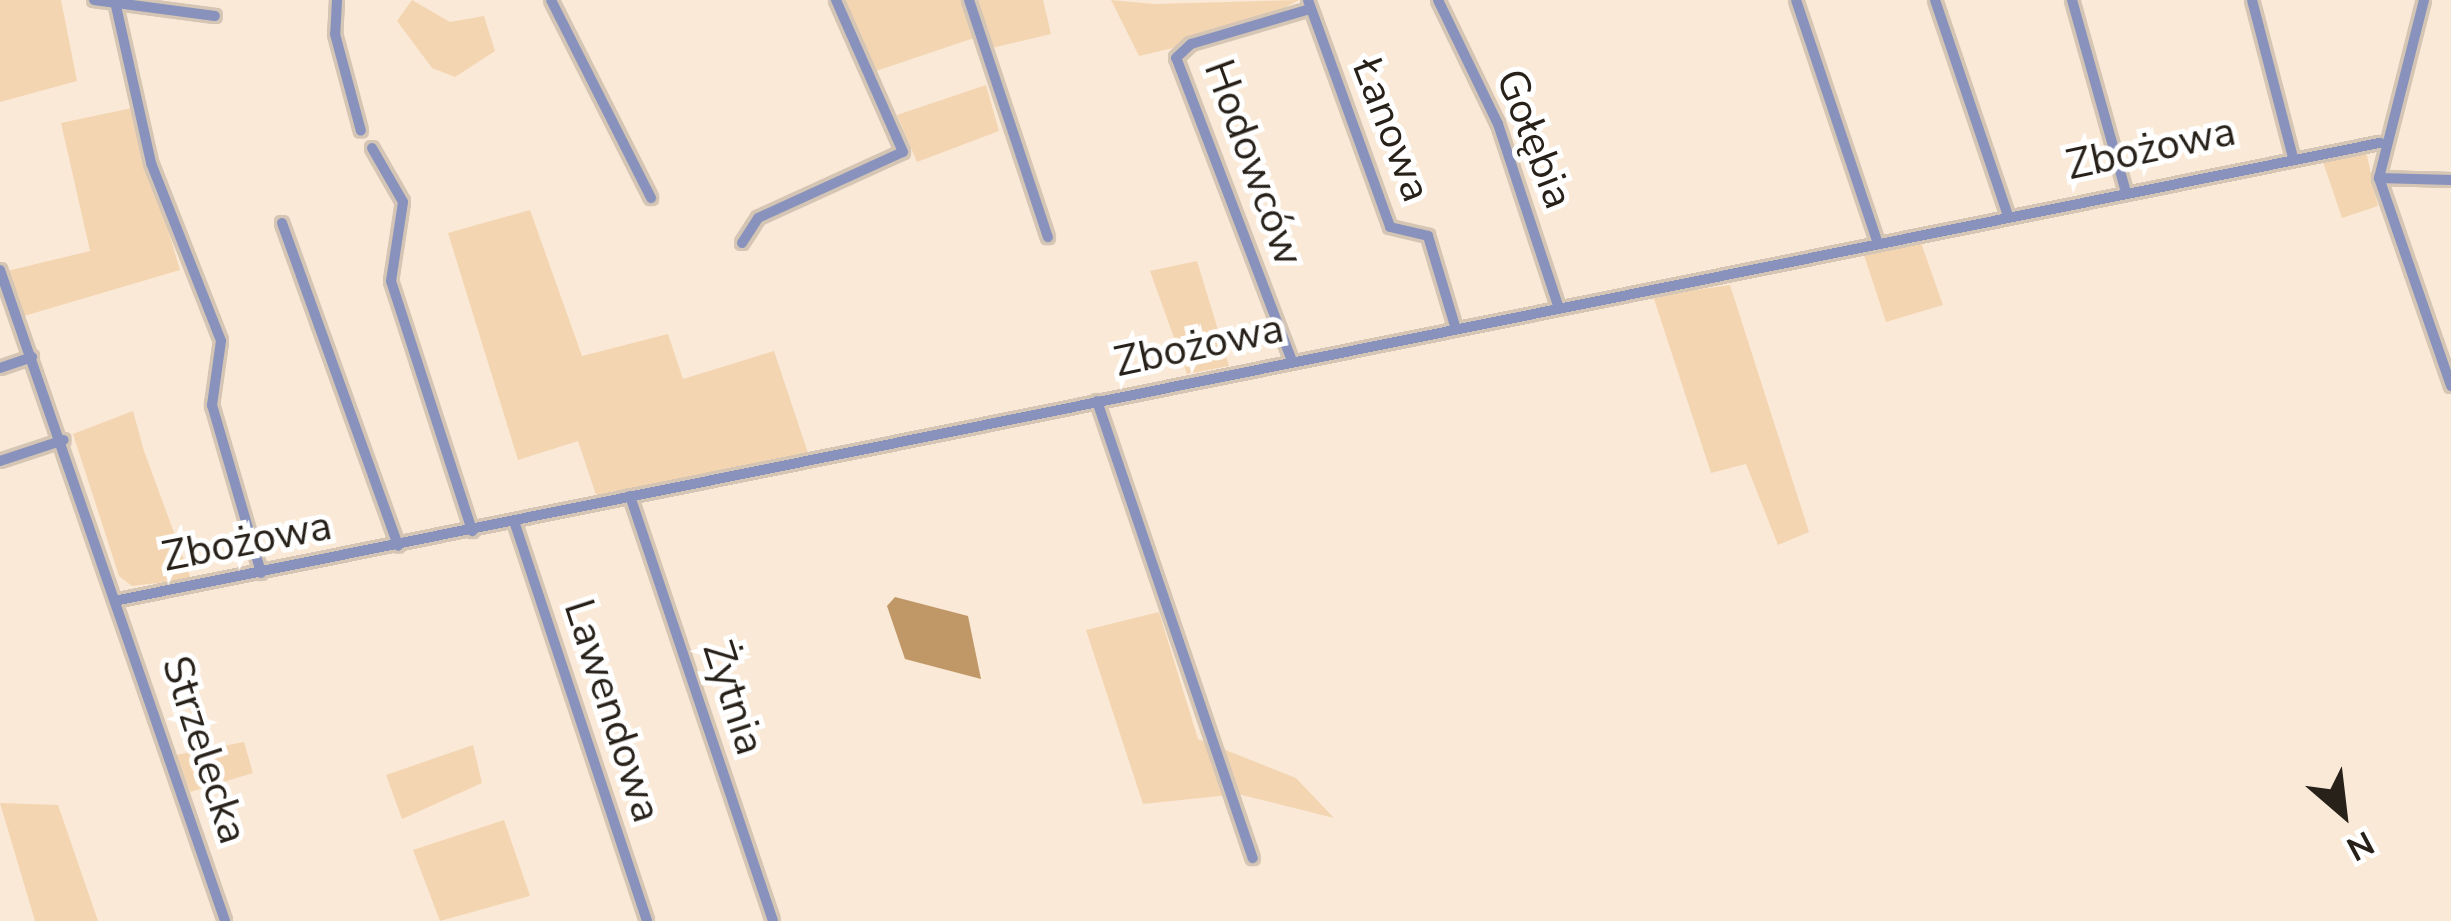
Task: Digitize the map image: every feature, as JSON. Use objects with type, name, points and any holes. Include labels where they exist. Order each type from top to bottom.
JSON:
[{"type":"street","points":[[94,0],[215,16]]},
{"type":"street","points":[[338,0],[335,34],[361,131]]},
{"type":"street","points":[[551,0],[651,198]]},
{"type":"street","points":[[742,244],[758,218],[903,152],[836,0]]},
{"type":"street","points":[[969,0],[1048,237]]},
{"type":"street","name":"Gołębia","points":[[1438,0],[1498,124],[1558,305]]},
{"type":"street","points":[[1796,0],[1877,240]]},
{"type":"street","points":[[1935,0],[2008,213]]},
{"type":"street","points":[[2072,0],[2125,188]]},
{"type":"street","name":"Zbożowa","points":[[2252,0],[2292,154]]},
{"type":"street","points":[[2424,0],[2380,143],[2379,178],[2451,386]]},
{"type":"street","name":"Łanowa","points":[[1309,4],[1390,227],[1428,236],[1455,326]]},
{"type":"street","name":"Hodowców","points":[[1292,361],[1176,58],[1191,44],[1309,4]]},
{"type":"street","points":[[116,6],[151,163],[221,341],[209,390],[261,573]]},
{"type":"street","name":"Zbożowa","points":[[119,601],[2292,154],[2380,143]]},
{"type":"street","points":[[372,148],[403,202],[391,281],[472,531]]},
{"type":"street","points":[[2379,178],[2451,180]]},
{"type":"street","points":[[282,223],[398,546]]},
{"type":"street","name":"Strzelecka","points":[[0,270],[64,440],[226,921]]},
{"type":"street","points":[[0,368],[32,357]]},
{"type":"street","points":[[1097,401],[1253,858]]},
{"type":"street","points":[[0,461],[64,440]]},
{"type":"street","name":"Żytnia","points":[[630,496],[772,921]]},
{"type":"street","name":"Lawendowa","points":[[514,521],[647,921]]},
{"type":"shaded area","points":[[0,0],[61,0],[77,81],[0,102]]},
{"type":"shaded area","points":[[412,0],[450,22],[484,16],[495,51],[455,77],[432,68],[397,21]]},
{"type":"shaded area","points":[[842,0],[964,0],[974,38],[876,71]]},
{"type":"shaded area","points":[[975,0],[1043,0],[1051,34],[988,49]]},
{"type":"shaded area","points":[[1111,0],[1154,4],[1299,0],[1237,33],[1139,56]]},
{"type":"shaded area","points":[[986,85],[999,131],[917,162],[897,115]]},
{"type":"shaded area","points":[[132,108],[180,270],[24,316],[7,271],[90,251],[61,123]]},
{"type":"shaded area","points":[[2366,151],[2378,206],[2342,218],[2321,156]]},
{"type":"shaded area","points":[[530,210],[582,356],[668,334],[683,379],[774,351],[808,453],[596,495],[578,441],[518,460],[448,233]]},
{"type":"shaded area","points":[[1920,240],[1943,305],[1886,322],[1863,252]]},
{"type":"shaded area","points":[[1197,261],[1229,366],[1187,374],[1150,271]]},
{"type":"shaded area","points":[[1730,285],[1809,532],[1778,545],[1746,464],[1711,473],[1653,296]]},
{"type":"shaded area","points":[[133,411],[191,579],[132,586],[119,576],[73,434]]},
{"type":"shaded area","points":[[895,597],[968,616],[981,679],[905,659],[887,606]]},
{"type":"shaded area","points":[[1159,612],[1198,739],[1296,778],[1334,818],[1238,794],[1143,804],[1086,630]]},
{"type":"shaded area","points":[[244,742],[253,773],[190,792],[176,755]]},
{"type":"shaded area","points":[[473,745],[482,783],[402,819],[386,775]]},
{"type":"shaded area","points":[[0,803],[58,805],[98,921],[35,921]]},
{"type":"shaded area","points":[[504,820],[530,896],[440,921],[413,850]]}]
